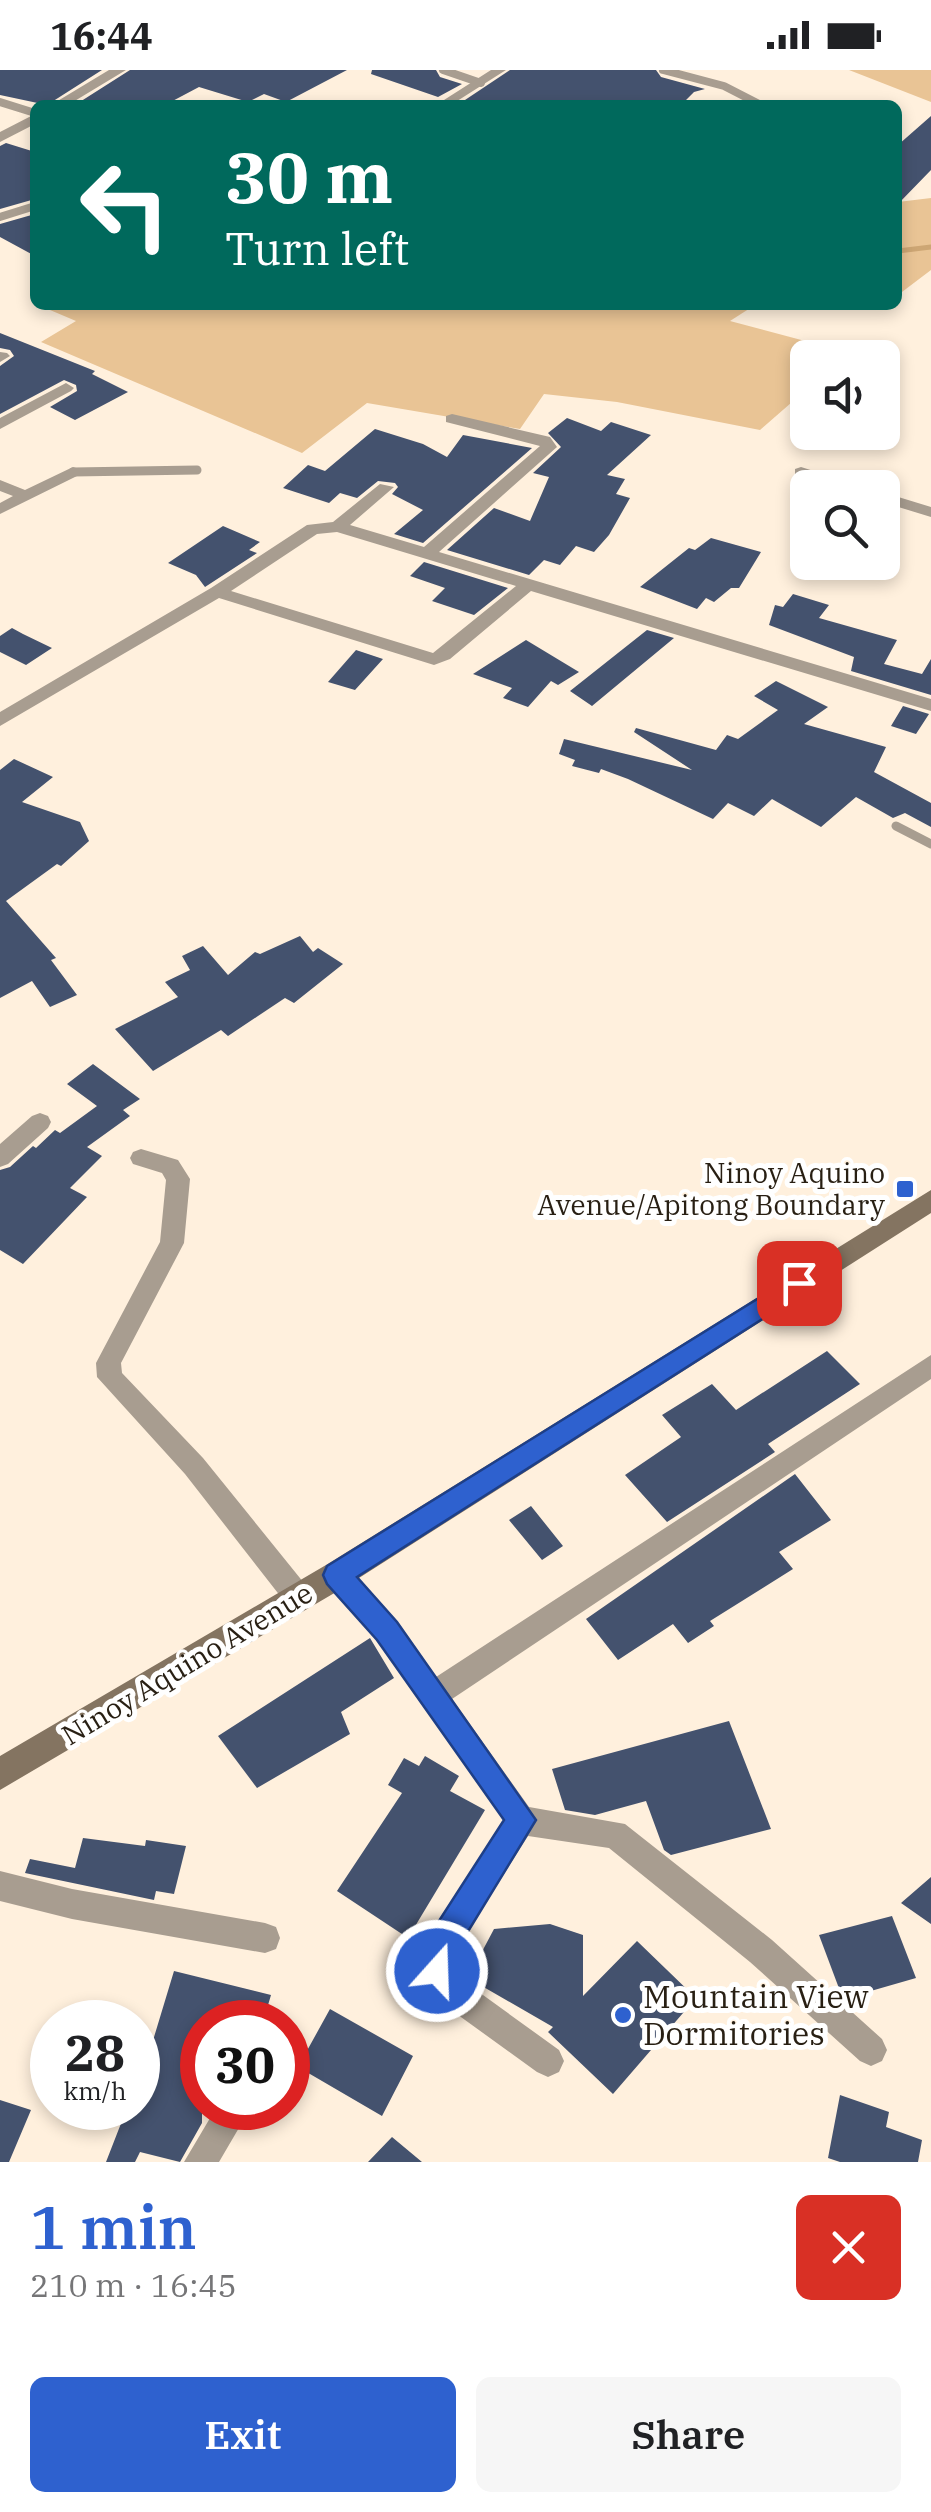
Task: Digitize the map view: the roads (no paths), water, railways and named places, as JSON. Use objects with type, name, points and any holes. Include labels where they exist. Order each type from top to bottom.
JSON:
[{"type":"main road","name":"Ninoy Aquino Avenue","points":[[0,1774],[337,1575],[931,1200]]},
{"type":"street","points":[[67,100],[119,70]]},
{"type":"street","points":[[450,100],[500,70]]},
{"type":"street","points":[[0,138],[30,118]]},
{"type":"street","points":[[0,424],[66,388]]},
{"type":"street","points":[[428,553],[549,447],[544,440],[452,418]]},
{"type":"street","points":[[0,510],[73,472]]},
{"type":"street","points":[[0,485],[24,495]]},
{"type":"street","points":[[338,527],[386,488]]},
{"type":"street","points":[[900,503],[931,512]]},
{"type":"street","points":[[0,720],[217,592],[313,529],[338,527],[931,705]]},
{"type":"street","points":[[217,592],[434,659],[444,655],[530,583]]},
{"type":"street","points":[[0,1158],[40,1122]]},
{"type":"street","points":[[141,1158],[170,1166],[178,1178],[174,1196],[176,1228],[172,1243],[108,1363],[110,1377],[194,1466],[298,1597]]},
{"type":"street","points":[[434,1694],[931,1366]]},
{"type":"street","points":[[337,1575],[387,1631],[522,1820],[615,1834],[762,1951],[871,2050]]},
{"type":"street","points":[[522,1820],[437,1952],[437,1971],[447,1988],[548,2060]]},
{"type":"street","points":[[0,1886],[72,1904],[265,1938]]},
{"type":"street","points":[[200,2162],[220,2130]]},
{"type":"lane","points":[[443,70],[481,83]]},
{"type":"lane","points":[[663,70],[724,86],[751,100]]},
{"type":"lane","points":[[0,102],[30,113]]},
{"type":"lane","points":[[0,217],[30,208]]},
{"type":"lane","points":[[73,472],[197,470]]},
{"type":"lane","points":[[896,826],[931,844]]},
{"type":"waterway","points":[[902,251],[931,247]]},
{"type":"place","name":"Ninoy Aquino Avenue/Apitong Boundary","points":[[905,1189]]},
{"type":"place","name":"Mountain View Dormitories","points":[[623,2015]]}]
